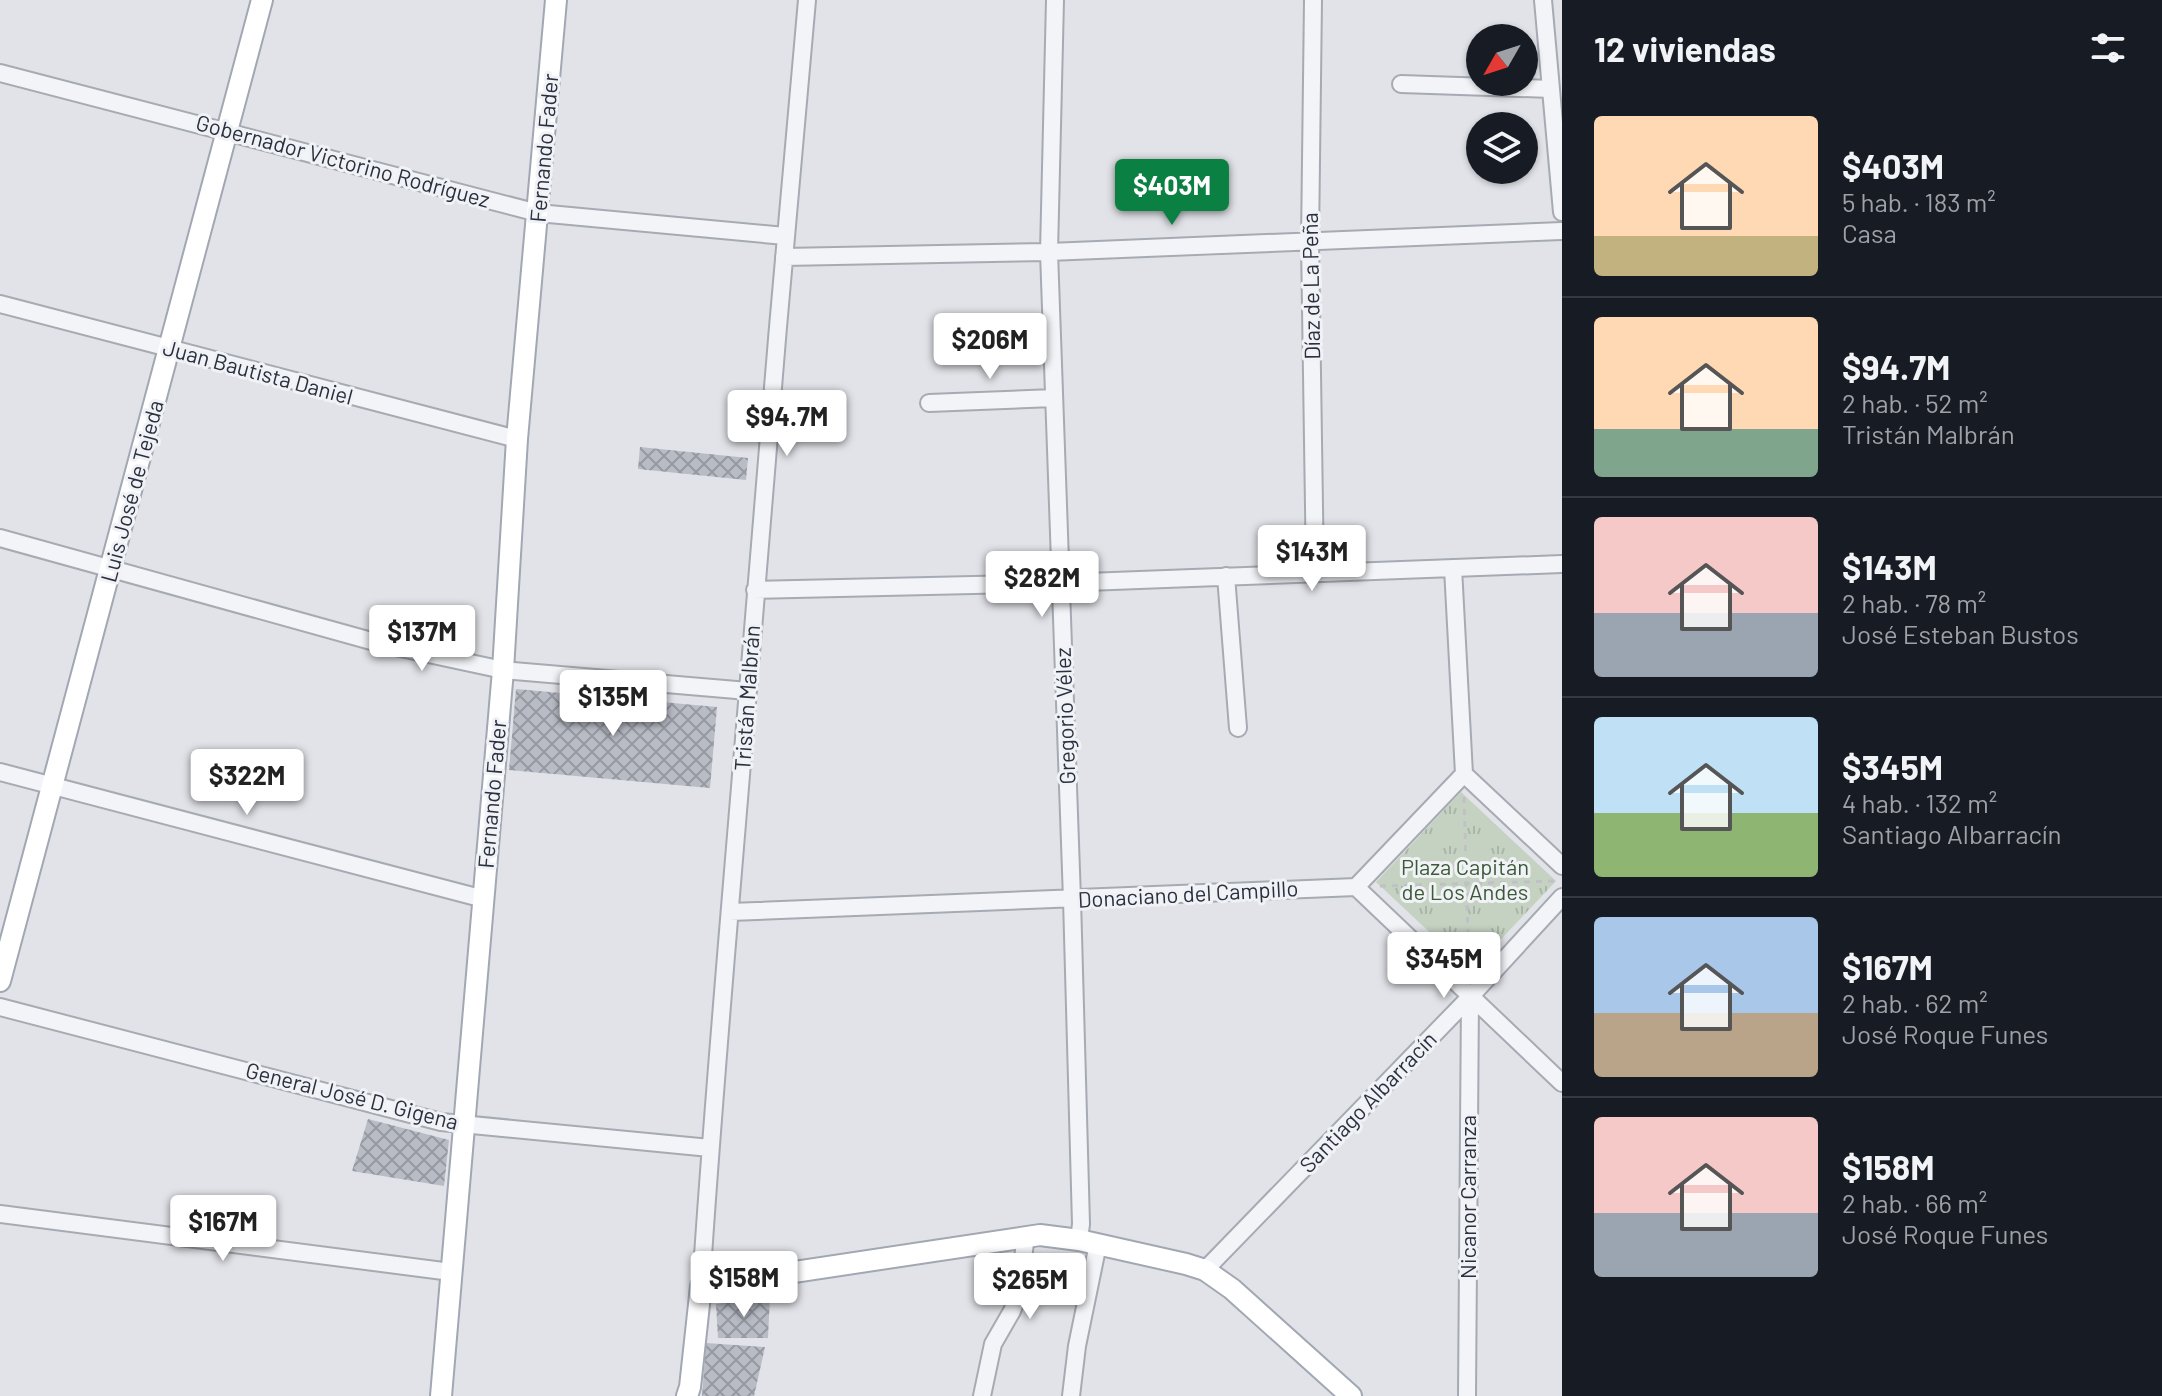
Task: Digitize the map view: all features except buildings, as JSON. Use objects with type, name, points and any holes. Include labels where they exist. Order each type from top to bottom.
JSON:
[{"type":"main road","name":"Luis José de Tejeda","points":[[0,981],[262,0]]},
{"type":"main road","name":"Fernando Fader","points":[[441,1396],[503,670],[517,439],[556,0]]},
{"type":"main road","points":[[701,1286],[1026,1236],[1051,1235],[1205,1270],[1232,1289],[1351,1396]]},
{"type":"main road","name":"Tristán Malbrán","points":[[687,1396],[701,1286]]},
{"type":"street","name":"Tristán Malbrán","points":[[701,1286],[755,590],[807,0]]},
{"type":"street","name":"Gregorio Vélez","points":[[1055,0],[1049,252],[1081,1224],[1088,1242],[1071,1396]]},
{"type":"street","name":"Díaz de La Peña","points":[[1313,0],[1310,241],[1315,573]]},
{"type":"street","points":[[1543,0],[1562,212]]},
{"type":"street","name":"Gobernador Victorino Rodríguez","points":[[0,73],[538,213],[785,236]]},
{"type":"street","points":[[1401,84],[1551,89]]},
{"type":"street","points":[[784,257],[1049,252],[1562,231]]},
{"type":"street","name":"Juan Bautista Daniel","points":[[0,304],[517,439]]},
{"type":"street","points":[[929,403],[1054,398]]},
{"type":"street","points":[[0,538],[382,644],[503,670],[748,691]]},
{"type":"street","points":[[755,590],[1060,583],[1562,564]]},
{"type":"street","points":[[1453,568],[1464,774],[1562,866]]},
{"type":"street","points":[[1226,576],[1238,728]]},
{"type":"street","points":[[0,772],[484,899]]},
{"type":"street","points":[[1464,774],[1356,887],[1562,1083]]},
{"type":"street","name":"Donaciano del Campillo","points":[[730,912],[1356,887]]},
{"type":"street","name":"Santiago Albarracín","points":[[1205,1270],[1470,997],[1562,897]]},
{"type":"street","name":"Nicanor Carranza","points":[[1467,1396],[1470,997]]},
{"type":"street","name":"General José D. Gigena","points":[[0,1007],[441,1122],[710,1148]]},
{"type":"street","points":[[0,1214],[451,1272]]},
{"type":"street","points":[[982,1396],[993,1344],[1018,1295],[1026,1236]]},
{"type":"path","points":[[1464,774],[1470,997]]},
{"type":"path","points":[[1356,887],[1562,881]]},
{"type":"green space","name":"Plaza Capitán de Los Andes","points":[[1461,792],[1556,881],[1471,971],[1376,882]]}]
